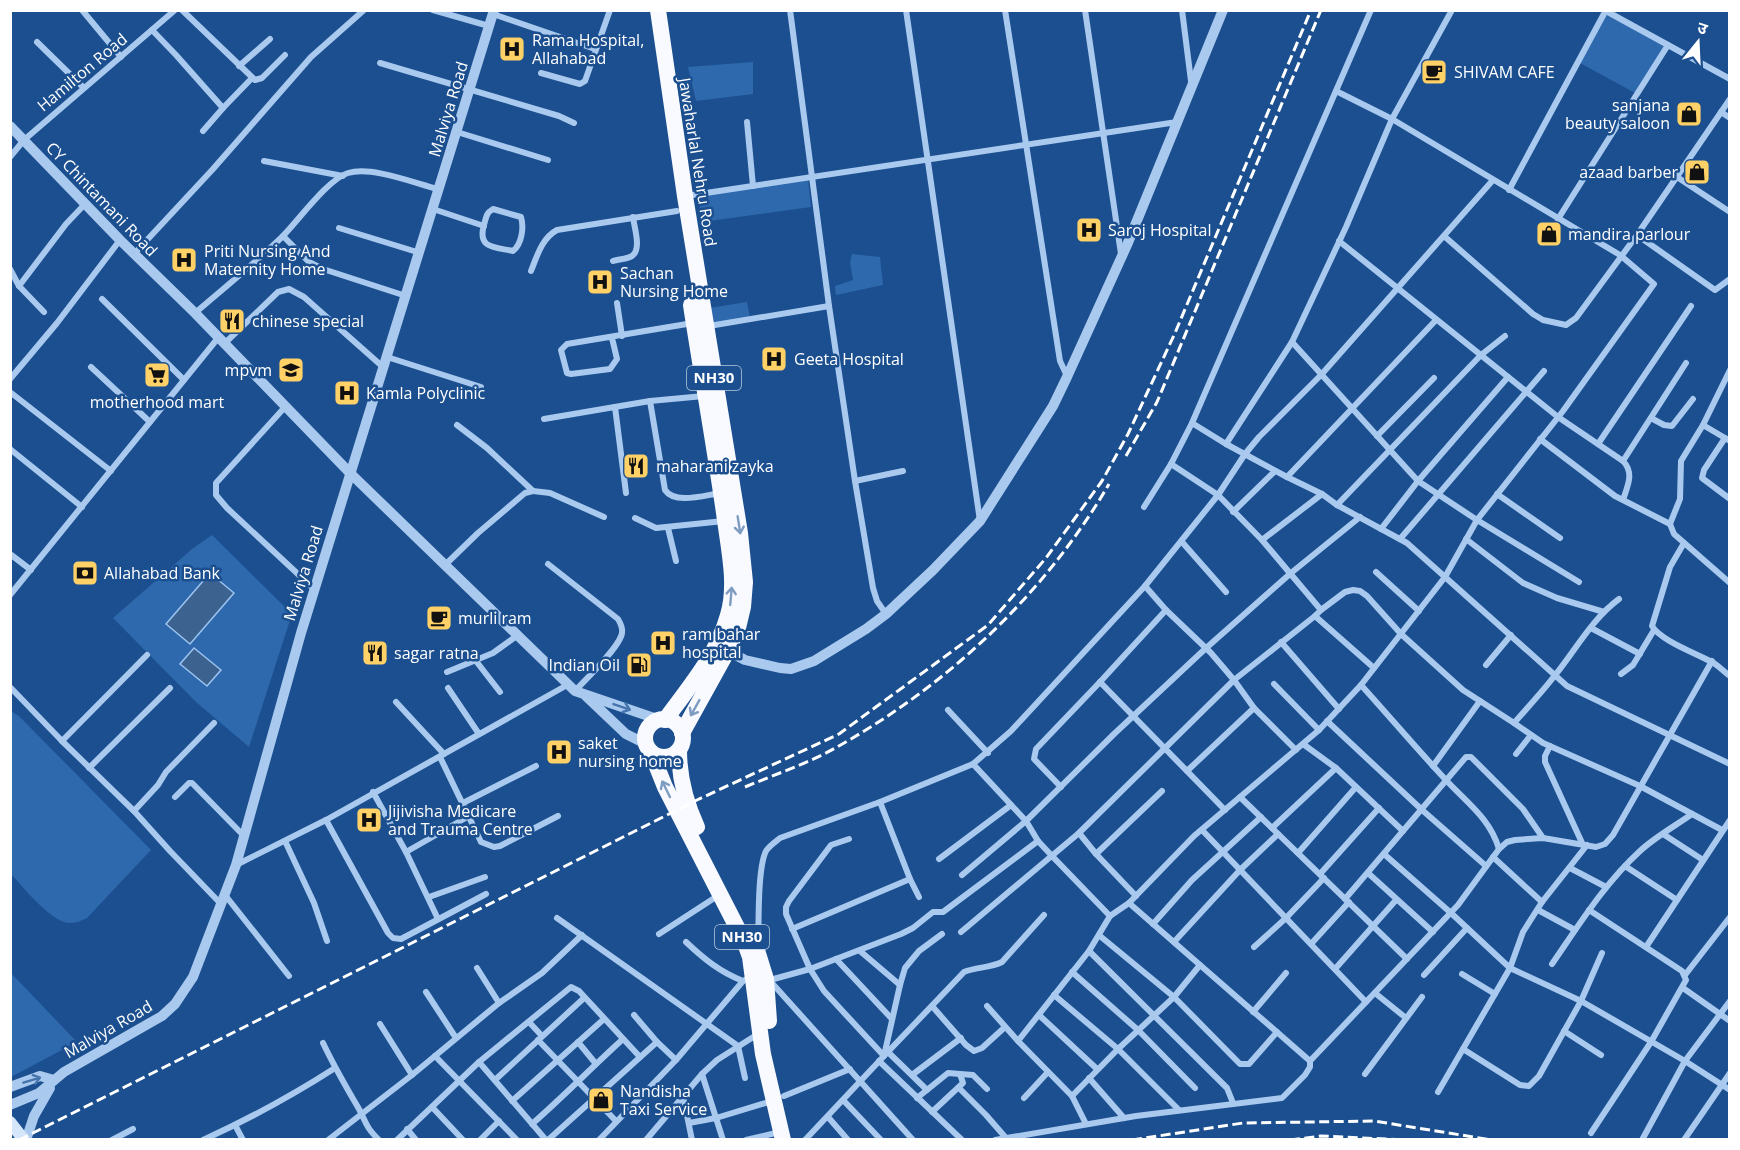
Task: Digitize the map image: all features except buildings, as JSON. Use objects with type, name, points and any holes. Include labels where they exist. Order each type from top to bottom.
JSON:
[{"type":"highway","name":"Jawaharlal Nehru Road","points":[[648,10],[700,325],[744,564],[743,607],[738,628],[663,720],[652,724],[646,731],[648,748],[665,788],[745,943],[758,979],[774,1056],[786,1137]]},
{"type":"highway","name":"Jawaharlal Nehru Road","points":[[658,10],[681,204]]},
{"type":"highway","name":"Jawaharlal Nehru Road","points":[[700,325],[704,396],[725,521],[732,596],[722,648],[682,733],[679,750],[681,779],[689,809],[749,928],[758,952],[760,1033],[779,1098]]},
{"type":"highway","points":[[663,720],[677,725],[682,733]]},
{"type":"highway","points":[[648,748],[658,756],[667,757],[679,750]]},
{"type":"main road","points":[[10,1122],[25,1140]]},
{"type":"street","points":[[82,10],[121,57]]},
{"type":"street","name":"Hamilton Road","points":[[10,158],[24,140],[175,10]]},
{"type":"street","points":[[182,10],[252,78],[257,80],[262,78],[285,55]]},
{"type":"street","points":[[134,254],[213,169],[311,57],[364,10]]},
{"type":"street","points":[[433,10],[489,26]]},
{"type":"street","points":[[541,73],[580,84],[585,81],[610,10]]},
{"type":"street","points":[[790,10],[829,306],[855,481],[873,588],[886,614]]},
{"type":"street","points":[[906,10],[980,521]]},
{"type":"street","points":[[1005,10],[1060,361],[1068,377]]},
{"type":"street","points":[[1085,10],[1121,254]]},
{"type":"street","points":[[1182,10],[1192,86]]},
{"type":"street","points":[[722,648],[745,660],[767,666],[791,669],[814,661],[886,614],[980,521],[1053,406],[1068,377],[1121,254],[1127,245],[1222,10]]},
{"type":"street","points":[[1144,507],[1172,464],[1192,423],[1371,10]]},
{"type":"street","points":[[1227,444],[1292,342],[1392,119],[1452,10]]},
{"type":"street","points":[[1509,190],[1606,11],[1730,79]]},
{"type":"street","points":[[493,12],[592,48]]},
{"type":"street","name":"Malviya Road","points":[[10,1105],[39,1094],[64,1072],[162,1016],[176,1004],[193,977],[236,865],[314,589],[493,12]]},
{"type":"street","points":[[152,30],[223,108]]},
{"type":"street","points":[[239,66],[270,39]]},
{"type":"street","points":[[37,42],[84,88]]},
{"type":"street","points":[[1558,219],[1668,45]]},
{"type":"street","points":[[380,63],[559,116],[574,123]]},
{"type":"street","points":[[203,131],[252,78]]},
{"type":"street","points":[[1018,1041],[1089,951],[1110,916],[1129,903],[1202,830],[1320,730],[1361,685],[1445,576],[1477,520],[1558,417],[1654,284],[1620,255],[1392,119],[1336,91]]},
{"type":"street","points":[[1444,236],[1533,314],[1543,320],[1566,325],[1576,318],[1620,255],[1637,235],[1730,99]]},
{"type":"street","points":[[1721,112],[1730,118]]},
{"type":"street","points":[[747,122],[753,186]]},
{"type":"street","points":[[531,271],[544,241],[557,230],[633,217],[753,186],[1177,122]]},
{"type":"street","name":"CY Chintamani Road","points":[[10,126],[350,473],[576,689],[626,734],[648,748]]},
{"type":"street","points":[[457,132],[548,160]]},
{"type":"street","points":[[264,161],[342,176]]},
{"type":"street","points":[[195,313],[283,237],[321,194],[342,176],[348,173],[378,174],[438,189]]},
{"type":"street","points":[[1677,177],[1730,212]]},
{"type":"street","points":[[758,952],[762,865],[766,850],[780,838],[879,802],[973,764],[988,753],[1145,586],[1218,495],[1258,437],[1322,375],[1493,180]]},
{"type":"street","points":[[19,286],[85,204]]},
{"type":"street","points":[[433,209],[484,226]]},
{"type":"street","points":[[493,209],[519,216],[522,224],[519,244],[513,250],[487,245],[481,237],[484,226],[487,215],[493,209]]},
{"type":"street","points":[[613,261],[632,257],[635,253],[637,245],[633,217]]},
{"type":"street","points":[[339,228],[417,252]]},
{"type":"street","points":[[1637,235],[1715,290],[1730,279]]},
{"type":"street","points":[[283,237],[309,262],[323,269],[406,296]]},
{"type":"street","points":[[10,379],[57,323],[120,240]]},
{"type":"street","points":[[1339,241],[1558,417],[1629,466],[1630,476],[1623,500]]},
{"type":"street","points":[[10,269],[19,286],[44,312]]},
{"type":"street","points":[[10,595],[184,380],[221,341],[278,292],[289,289],[304,297],[386,362],[481,387]]},
{"type":"street","points":[[102,299],[184,380]]},
{"type":"street","points":[[617,303],[622,336]]},
{"type":"street","points":[[612,338],[617,359],[610,369],[571,375],[567,373],[561,356],[567,344],[829,306]]},
{"type":"street","points":[[1598,444],[1691,306]]},
{"type":"street","points":[[1287,477],[1436,320]]},
{"type":"street","points":[[1337,505],[1481,356],[1505,336]]},
{"type":"street","points":[[1292,342],[1418,481],[1579,582]]},
{"type":"street","points":[[1623,461],[1686,363]]},
{"type":"street","points":[[91,367],[150,422]]},
{"type":"street","points":[[1400,539],[1544,371]]},
{"type":"street","points":[[1670,524],[1680,499],[1681,461],[1729,373]]},
{"type":"street","points":[[1381,529],[1418,481],[1508,377]]},
{"type":"street","points":[[1377,436],[1434,378]]},
{"type":"street","points":[[10,392],[111,471]]},
{"type":"street","points":[[544,419],[615,406],[704,396]]},
{"type":"street","points":[[1651,418],[1664,425],[1672,426],[1693,399]]},
{"type":"street","points":[[650,401],[665,490],[668,494],[679,498],[721,493]]},
{"type":"street","points":[[615,406],[626,493]]},
{"type":"street","points":[[285,407],[246,453],[219,479],[214,489],[227,508],[314,589]]},
{"type":"street","points":[[1192,423],[1407,543],[1567,686],[1730,764]]},
{"type":"street","points":[[457,425],[487,448],[533,491]]},
{"type":"street","points":[[1702,425],[1727,440],[1704,470],[1702,478],[1730,499]]},
{"type":"street","points":[[1540,439],[1585,475],[1623,500],[1670,524],[1674,534],[1730,583]]},
{"type":"street","points":[[10,449],[82,507]]},
{"type":"street","points":[[1172,464],[1218,495],[1262,540],[1321,610]]},
{"type":"street","points":[[855,481],[903,471]]},
{"type":"street","points":[[1233,512],[1275,471]]},
{"type":"street","points":[[445,565],[525,493],[543,491],[604,517]]},
{"type":"street","points":[[1262,540],[1322,494]]},
{"type":"street","points":[[1497,494],[1560,538]]},
{"type":"street","points":[[962,875],[1026,821],[1132,716],[1205,649],[1291,573],[1360,517]]},
{"type":"street","points":[[635,518],[656,528],[725,521]]},
{"type":"street","points":[[668,528],[676,561]]},
{"type":"street","points":[[1466,539],[1523,583],[1557,598],[1604,612]]},
{"type":"street","points":[[1182,542],[1226,592]]},
{"type":"street","points":[[1684,543],[1670,567],[1652,626],[1654,630],[1680,646],[1712,661],[1730,676]]},
{"type":"street","points":[[10,554],[31,570]]},
{"type":"street","points":[[236,865],[326,820],[479,734],[576,689],[618,643],[622,625],[618,619],[548,564]]},
{"type":"street","points":[[1376,572],[1419,611]]},
{"type":"street","points":[[1145,586],[1234,680],[1254,708],[1296,750]]},
{"type":"street","points":[[961,932],[1079,833],[1234,680],[1321,610],[1345,592],[1353,590],[1360,591],[1367,596],[1401,634],[1463,690],[1531,735],[1550,746],[1640,786],[1722,830]]},
{"type":"street","points":[[1514,723],[1604,612],[1618,599]]},
{"type":"street","points":[[1060,787],[1034,759],[1036,749],[1166,610]]},
{"type":"street","points":[[1316,616],[1374,668]]},
{"type":"street","points":[[1591,628],[1640,654]]},
{"type":"street","points":[[1621,674],[1633,665],[1654,630]]},
{"type":"street","points":[[447,672],[493,653],[518,635]]},
{"type":"street","points":[[1486,665],[1511,636]]},
{"type":"street","points":[[1281,642],[1339,709]]},
{"type":"street","points":[[62,741],[147,655]]},
{"type":"street","points":[[476,661],[500,692]]},
{"type":"street","points":[[995,1140],[1233,1102],[1282,1098],[1305,1075],[1310,1067],[1310,1061],[1451,913],[1498,849],[1507,842],[1542,838],[1596,847],[1605,844],[1613,835],[1712,661]]},
{"type":"street","points":[[1100,682],[1225,810]]},
{"type":"street","points":[[1274,684],[1320,730]]},
{"type":"street","points":[[1361,685],[1446,781],[1488,824],[1495,834],[1498,849]]},
{"type":"street","points":[[10,687],[134,811],[170,851],[222,899],[289,976]]},
{"type":"street","points":[[89,768],[170,688]]},
{"type":"street","points":[[448,688],[479,734]]},
{"type":"street","points":[[576,689],[663,720]]},
{"type":"street","points":[[1433,766],[1480,701]]},
{"type":"street","points":[[396,702],[442,755],[482,842],[494,847],[500,846],[558,816]]},
{"type":"street","points":[[1187,771],[1254,708]]},
{"type":"street","points":[[948,710],[988,753]]},
{"type":"street","points":[[1327,721],[1486,866]]},
{"type":"street","points":[[134,811],[158,785],[166,772],[214,723]]},
{"type":"street","points":[[1516,754],[1531,735]]},
{"type":"street","points":[[1303,744],[1336,768],[1404,831]]},
{"type":"street","points":[[1550,746],[1545,762],[1585,845]]},
{"type":"street","points":[[1311,944],[1465,758],[1471,757],[1523,809],[1542,838]]},
{"type":"street","points":[[973,764],[1026,821],[1038,841],[1110,916]]},
{"type":"street","points":[[463,803],[536,766]]},
{"type":"street","points":[[1272,828],[1336,768]]},
{"type":"street","points":[[175,797],[189,783],[192,783],[243,835]]},
{"type":"street","points":[[1298,853],[1356,787]]},
{"type":"street","points":[[1096,854],[1162,791]]},
{"type":"street","points":[[373,792],[406,852],[438,919]]},
{"type":"street","points":[[1240,797],[1407,959]]},
{"type":"street","points":[[879,802],[910,879],[920,897]]},
{"type":"street","points":[[939,859],[1011,805]]},
{"type":"street","points":[[1254,946],[1286,918],[1379,808]]},
{"type":"street","points":[[1552,964],[1589,910],[1625,866],[1641,850],[1692,814]]},
{"type":"street","points":[[406,852],[469,816]]},
{"type":"street","points":[[1153,924],[1222,850],[1261,817]]},
{"type":"street","points":[[326,820],[388,933],[393,938],[401,939],[486,894]]},
{"type":"street","points":[[1646,947],[1730,820]]},
{"type":"street","points":[[1202,830],[1366,1002]]},
{"type":"street","points":[[1079,833],[1136,896]]},
{"type":"street","points":[[1174,942],[1240,870],[1278,834]]},
{"type":"street","points":[[1663,834],[1703,860]]},
{"type":"street","points":[[849,838],[831,845],[789,902],[786,914],[810,969],[824,991],[884,1057],[917,1098],[962,1140]]},
{"type":"street","points":[[285,841],[314,903],[327,941]]},
{"type":"street","points":[[686,942],[714,967],[758,979],[810,969],[861,951],[913,928],[933,912],[943,912],[1038,841]]},
{"type":"street","points":[[1438,1092],[1510,968],[1523,932],[1542,902],[1570,868],[1585,845]]},
{"type":"street","points":[[1384,854],[1510,968],[1581,1001],[1685,1061],[1730,1090]]},
{"type":"street","points":[[1493,856],[1542,902]]},
{"type":"street","points":[[1625,866],[1677,900]]},
{"type":"street","points":[[1570,868],[1606,888]]},
{"type":"street","points":[[1368,873],[1433,932]]},
{"type":"street","points":[[429,897],[485,877]]},
{"type":"street","points":[[792,929],[910,879]]},
{"type":"street","points":[[659,933],[720,895]]},
{"type":"street","points":[[1335,969],[1396,900]]},
{"type":"street","points":[[1129,903],[1310,1061]]},
{"type":"street","points":[[1538,910],[1575,930]]},
{"type":"street","points":[[1589,910],[1685,975]]},
{"type":"street","points":[[805,1140],[964,972],[973,968],[996,965],[1008,958],[1044,915]]},
{"type":"street","points":[[1591,1133],[1651,1042],[1683,988],[1685,975],[1730,917]]},
{"type":"street","points":[[557,918],[738,1046],[745,1078]]},
{"type":"street","points":[[1424,975],[1467,928]]},
{"type":"street","points":[[884,1057],[905,968],[919,951],[942,934]]},
{"type":"street","points":[[328,1140],[337,1137],[362,1113],[499,1003],[542,972],[582,935]]},
{"type":"street","points":[[1100,936],[1174,997],[1240,1064],[1249,1064],[1277,1032]]},
{"type":"street","points":[[861,951],[900,985]]},
{"type":"street","points":[[1089,951],[1227,1088],[1233,1102]]},
{"type":"street","points":[[1463,1049],[1520,1085],[1529,1086],[1539,1076],[1581,1001],[1602,953]]},
{"type":"street","points":[[836,959],[892,1019]]},
{"type":"street","points":[[1072,1096],[1097,1069],[1174,997],[1200,965]]},
{"type":"street","points":[[477,968],[499,1003]]},
{"type":"street","points":[[1072,972],[1138,1030],[1195,1088]]},
{"type":"street","points":[[1253,1012],[1286,973]]},
{"type":"street","points":[[1462,974],[1495,994]]},
{"type":"street","points":[[599,1140],[676,1060],[706,1023],[758,979]]},
{"type":"street","points":[[758,979],[850,1069],[913,1140]]},
{"type":"street","points":[[397,1140],[479,1062],[571,987],[579,992],[640,1057]]},
{"type":"street","points":[[1683,988],[1730,1021]]},
{"type":"street","points":[[426,993],[456,1038]]},
{"type":"street","points":[[1375,993],[1406,1018]]},
{"type":"street","points":[[1054,995],[1118,1049],[1179,1110]]},
{"type":"street","points":[[1365,1074],[1422,997]]},
{"type":"street","points":[[495,1080],[584,998]]},
{"type":"street","points":[[1642,1140],[1685,1061],[1730,1001]]},
{"type":"street","points":[[932,1006],[971,1050],[978,1050],[1005,1027]]},
{"type":"street","points":[[987,1006],[1072,1096],[1086,1124]]},
{"type":"street","points":[[634,1015],[676,1060]]},
{"type":"street","points":[[1039,1015],[1097,1069]]},
{"type":"street","points":[[512,1101],[604,1019]]},
{"type":"street","points":[[529,1022],[558,1060],[616,1122]]},
{"type":"street","points":[[380,1024],[411,1075]]},
{"type":"street","points":[[1564,1031],[1601,1055]]},
{"type":"street","points":[[646,1140],[702,1074],[717,1060],[760,1033]]},
{"type":"street","points":[[912,1075],[961,1038]]},
{"type":"street","points":[[532,1124],[623,1039]]},
{"type":"street","points":[[578,1042],[596,1064]]},
{"type":"street","points":[[479,1062],[547,1140],[657,1042]]},
{"type":"street","points":[[323,1043],[362,1113],[367,1128],[379,1140]]},
{"type":"street","points":[[435,1056],[517,1140]]},
{"type":"street","points":[[884,1057],[912,1075],[927,1090]]},
{"type":"street","points":[[204,1140],[335,1068]]},
{"type":"street","points":[[689,1123],[716,1118],[779,1098],[850,1069]]},
{"type":"street","points":[[1024,1098],[1048,1072]]},
{"type":"street","points":[[917,1098],[948,1073],[973,1075],[987,1089]]},
{"type":"street","points":[[1684,1140],[1730,1073]]},
{"type":"street","points":[[702,1074],[723,1140]]},
{"type":"street","points":[[932,1112],[959,1088],[963,1081],[960,1074]]},
{"type":"street","name":"Malviya Road","points":[[10,1087],[40,1076],[54,1080]]},
{"type":"street","points":[[1089,1078],[1124,1118]]},
{"type":"street","points":[[25,1140],[34,1116],[54,1080]]},
{"type":"street","points":[[959,1088],[986,1114],[1006,1138]]},
{"type":"street","points":[[683,1096],[692,1140]]},
{"type":"street","points":[[844,1101],[881,1140]]},
{"type":"street","points":[[432,1107],[463,1140]]},
{"type":"street","points":[[828,1117],[848,1140]]},
{"type":"street","points":[[480,1140],[498,1121]]},
{"type":"street","points":[[235,1125],[243,1140]]},
{"type":"street","points":[[112,1140],[133,1129]]},
{"type":"street","points":[[407,1129],[416,1140]]},
{"type":"street","points":[[746,1140],[786,1137]]},
{"type":"shaded area","points":[[1606,11],[1668,45],[1637,94],[1578,62]]},
{"type":"shaded area","points":[[753,62],[753,94],[696,101],[688,67]]},
{"type":"shaded area","points":[[808,180],[811,207],[702,222],[698,195]]},
{"type":"shaded area","points":[[852,254],[880,257],[883,285],[836,295],[835,286],[853,280],[850,262]]},
{"type":"shaded area","points":[[747,302],[750,318],[711,324],[709,308]]},
{"type":"shaded area","points":[[212,535],[292,614],[249,747],[196,702],[113,618],[192,549]]},
{"type":"shaded area","points":[[210,573],[234,593],[190,644],[166,624]]},
{"type":"shaded area","points":[[194,648],[221,670],[207,686],[180,664]]},
{"type":"shaded area","points":[[11,711],[19,716],[151,850],[87,918],[78,922],[69,923],[54,917],[11,874]]},
{"type":"shaded area","points":[[11,973],[77,1042],[10,1077]]},
{"type":"railway","points":[[19,1140],[697,800],[839,734],[988,625],[1046,558],[1102,481],[1128,434],[1175,333],[1311,10]]},
{"type":"railway","points":[[1126,456],[1157,402],[1321,10]]},
{"type":"railway","points":[[745,787],[837,747],[878,722],[955,666],[991,634],[1055,563],[1109,484]]},
{"type":"railway","points":[[1132,1140],[1243,1123],[1374,1121],[1492,1140]]},
{"type":"railway","points":[[1290,1140],[1321,1136],[1406,1140]]},
{"type":"place","name":"Rama Hospital, Allahabad","points":[[512,49]]},
{"type":"place","name":"SHIVAM CAFE","points":[[1434,72]]},
{"type":"place","name":"sanjana beauty saloon","points":[[1689,114]]},
{"type":"place","name":"azaad barber","points":[[1697,172]]},
{"type":"place","name":"Saroj Hospital","points":[[1089,230]]},
{"type":"place","name":"mandira parlour","points":[[1549,234]]},
{"type":"place","name":"Priti Nursing And Maternity Home","points":[[184,260]]},
{"type":"place","name":"Sachan Nursing Home","points":[[600,282]]},
{"type":"place","name":"chinese special","points":[[232,321]]},
{"type":"place","name":"Geeta Hospital","points":[[774,359]]},
{"type":"place","name":"mpvm","points":[[291,370]]},
{"type":"place","name":"motherhood mart","points":[[157,375]]},
{"type":"place","name":"Kamla Polyclinic","points":[[347,393]]},
{"type":"place","name":"maharani zayka","points":[[636,466]]},
{"type":"place","name":"Allahabad Bank","points":[[85,573]]},
{"type":"place","name":"murli ram","points":[[439,618]]},
{"type":"place","name":"ram bahar hospital","points":[[663,643]]},
{"type":"place","name":"sagar ratna","points":[[375,653]]},
{"type":"place","name":"Indian Oil","points":[[639,665]]},
{"type":"place","name":"saket nursing home","points":[[559,752]]},
{"type":"place","name":"Jijivisha Medicare and Trauma Centre","points":[[369,820]]},
{"type":"place","name":"Nandisha Taxi Service","points":[[601,1100]]}]
